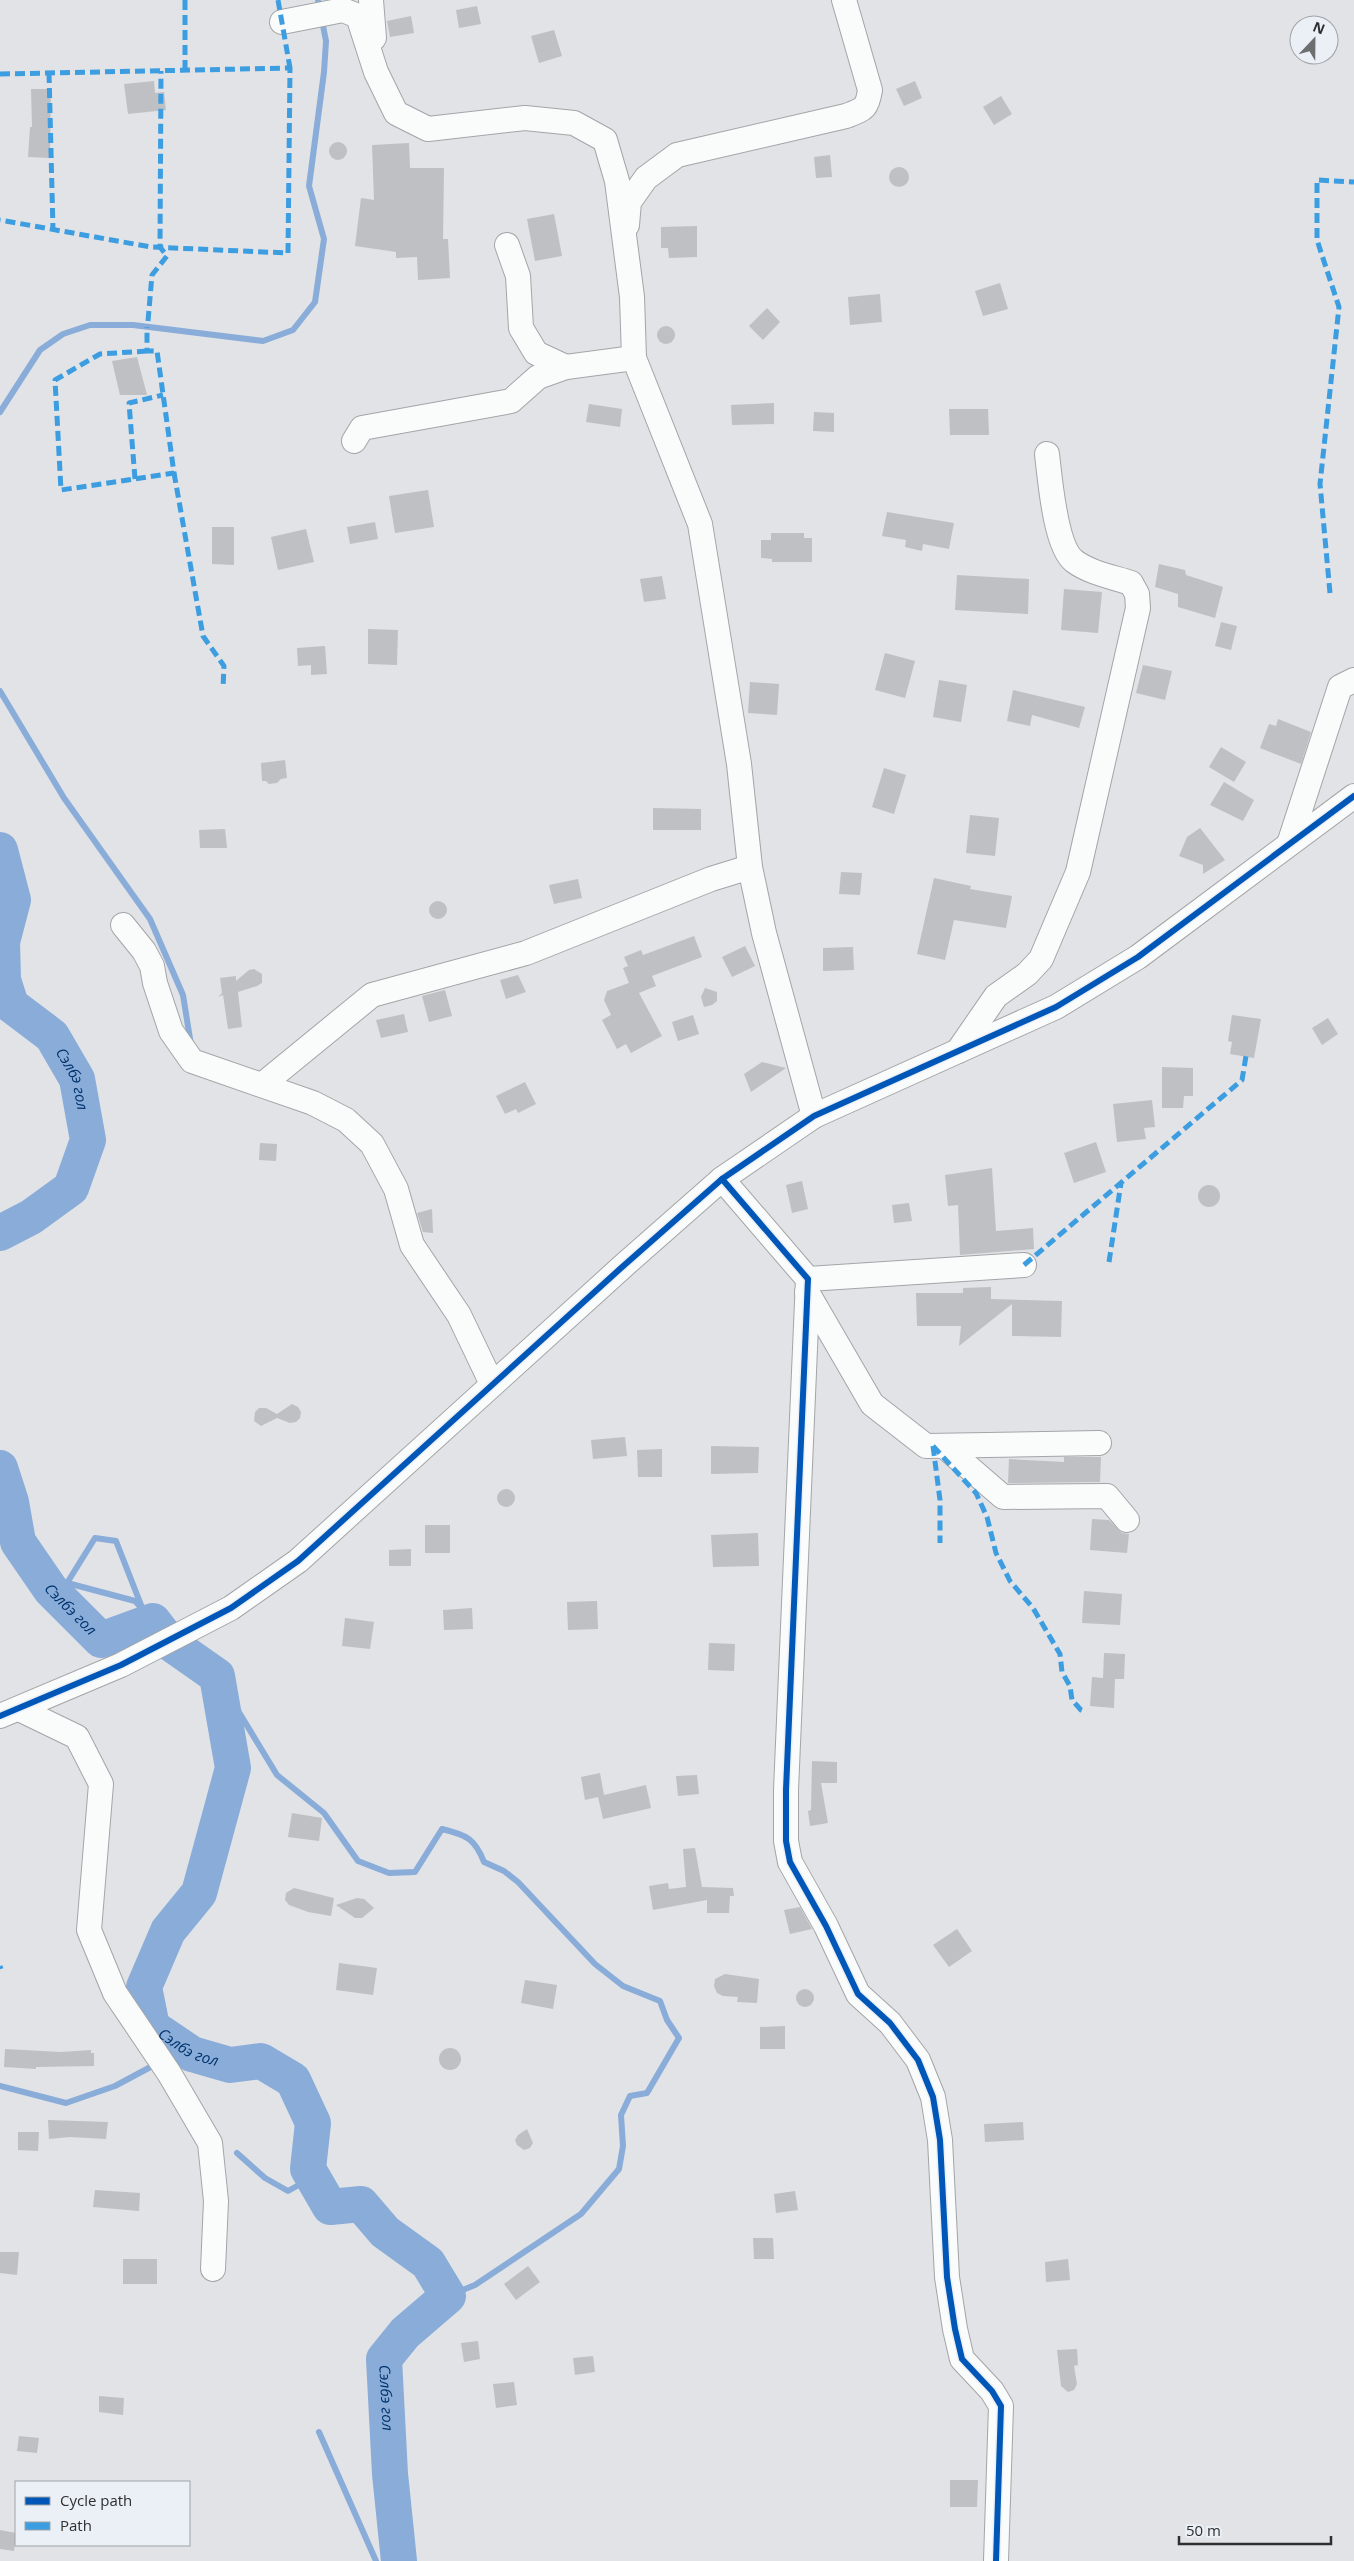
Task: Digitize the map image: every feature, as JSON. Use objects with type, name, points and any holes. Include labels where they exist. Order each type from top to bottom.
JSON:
[{"type":"street","points":[[371,0],[376,72]]},
{"type":"street","points":[[624,249],[630,202],[646,178],[678,155],[846,116],[863,110],[868,103],[870,90],[844,0]]},
{"type":"street","points":[[282,22],[342,10],[358,16],[376,72],[396,113],[428,129],[526,118],[574,123],[604,140],[617,181],[624,249],[632,298],[634,358],[700,524],[739,764],[750,867],[764,933],[814,1116]]},
{"type":"street","points":[[507,245],[518,276],[521,328],[536,353],[566,367]]},
{"type":"street","points":[[354,441],[362,428],[511,401],[538,377],[566,367],[634,358]]},
{"type":"street","points":[[957,1052],[996,996],[1027,974],[1041,959],[1078,872],[1138,608],[1137,594],[1132,583],[1094,570],[1073,560],[1057,528],[1047,454]]},
{"type":"street","points":[[1290,841],[1340,687],[1354,680]]},
{"type":"street","points":[[10,1712],[139,1656],[231,1608],[298,1561],[492,1384],[722,1179],[814,1116],[1056,1007],[1138,957],[1290,841],[1354,796]]},
{"type":"street","points":[[262,1086],[372,995],[526,953],[711,879],[750,867]]},
{"type":"street","points":[[123,925],[144,951],[152,966],[155,983],[172,1031],[192,1061],[313,1103],[346,1120],[372,1144],[396,1190],[412,1245],[459,1315],[492,1384]]},
{"type":"street","points":[[722,1179],[807,1286],[872,1404],[926,1446],[1099,1443]]},
{"type":"street","points":[[807,1286],[1024,1265]]},
{"type":"street","points":[[807,1286],[786,1790],[786,1841],[790,1862],[826,1926],[858,1994],[890,2023],[918,2060],[933,2098],[940,2140],[947,2277],[955,2329],[962,2359],[992,2392],[1001,2406],[996,2561]]},
{"type":"street","points":[[944,1446],[1003,1497],[1107,1496],[1127,1520]]},
{"type":"street","points":[[10,1712],[77,1737],[101,1784],[89,1930],[115,1993],[168,2073],[210,2144],[216,2201],[213,2269]]},
{"type":"building","points":[[477,6],[481,24],[459,28],[456,10]]},
{"type":"building","points":[[411,16],[414,33],[390,37],[387,21]]},
{"type":"building","points":[[554,30],[562,56],[539,63],[531,36]]},
{"type":"building","points":[[154,81],[155,93],[164,92],[166,110],[128,114],[124,84]]},
{"type":"building","points":[[915,81],[922,98],[904,106],[896,89]]},
{"type":"building","points":[[31,89],[51,89],[50,158],[28,157],[30,127],[32,127]]},
{"type":"building","points":[[1001,96],[1012,114],[994,125],[983,107]]},
{"type":"building","points":[[338,142],[344,145],[347,151],[344,157],[338,160],[332,157],[329,151],[332,145]]},
{"type":"building","points":[[409,143],[410,168],[444,168],[443,239],[448,239],[450,278],[418,280],[417,257],[396,258],[396,252],[355,246],[361,198],[374,200],[372,145]]},
{"type":"building","points":[[830,155],[832,177],[816,178],[814,157]]},
{"type":"building","points":[[899,167],[906,170],[909,177],[906,184],[899,187],[892,184],[889,177],[892,170]]},
{"type":"building","points":[[554,214],[562,256],[535,261],[527,219]]},
{"type":"building","points":[[697,226],[697,257],[669,258],[668,248],[661,248],[661,227]]},
{"type":"building","points":[[1000,283],[1008,309],[983,316],[975,291]]},
{"type":"building","points":[[880,294],[882,322],[850,325],[848,297]]},
{"type":"building","points":[[767,308],[780,322],[763,340],[749,326]]},
{"type":"building","points":[[662,326],[670,326],[675,331],[673,342],[662,344],[657,339],[657,331]]},
{"type":"building","points":[[137,357],[147,395],[120,395],[112,361]]},
{"type":"building","points":[[774,403],[774,424],[732,425],[731,405]]},
{"type":"building","points":[[589,404],[622,409],[620,427],[586,422]]},
{"type":"building","points":[[949,409],[988,409],[989,435],[950,435]]},
{"type":"building","points":[[814,412],[834,413],[834,432],[813,431]]},
{"type":"building","points":[[428,490],[434,527],[395,533],[389,496]]},
{"type":"building","points":[[887,512],[954,523],[949,549],[923,544],[922,551],[905,547],[906,540],[882,536]]},
{"type":"building","points":[[375,522],[378,539],[350,544],[347,527]]},
{"type":"building","points":[[212,527],[234,527],[234,565],[212,564]]},
{"type":"building","points":[[306,529],[314,562],[278,570],[271,537]]},
{"type":"building","points":[[771,533],[804,533],[804,538],[812,538],[812,562],[772,562],[772,559],[761,558],[761,540],[771,540]]},
{"type":"building","points":[[1159,564],[1185,570],[1186,575],[1223,587],[1215,618],[1178,607],[1178,594],[1155,587]]},
{"type":"building","points":[[957,575],[1029,579],[1028,614],[955,610]]},
{"type":"building","points":[[662,576],[666,599],[644,602],[640,579]]},
{"type":"building","points":[[1064,589],[1102,592],[1098,633],[1061,630]]},
{"type":"building","points":[[1221,622],[1237,626],[1231,650],[1215,646]]},
{"type":"building","points":[[368,629],[398,630],[397,665],[368,664]]},
{"type":"building","points":[[325,646],[327,674],[311,675],[311,665],[298,666],[297,648]]},
{"type":"building","points":[[885,653],[915,661],[905,698],[875,690]]},
{"type":"building","points":[[1143,665],[1172,671],[1165,700],[1136,693]]},
{"type":"building","points":[[939,680],[967,685],[961,722],[933,717]]},
{"type":"building","points":[[750,682],[779,684],[777,715],[748,713]]},
{"type":"building","points":[[1013,690],[1085,707],[1079,728],[1032,715],[1030,726],[1007,721]]},
{"type":"building","points":[[1278,719],[1311,732],[1301,764],[1260,748],[1269,724],[1276,726]]},
{"type":"building","points":[[1221,747],[1246,762],[1234,782],[1209,767]]},
{"type":"building","points":[[285,760],[287,778],[281,779],[277,783],[269,784],[266,781],[262,781],[261,763]]},
{"type":"building","points":[[884,768],[906,775],[894,814],[872,807]]},
{"type":"building","points":[[1224,782],[1254,800],[1243,821],[1210,805]]},
{"type":"building","points":[[653,808],[701,809],[701,830],[653,830]]},
{"type":"building","points":[[970,815],[999,818],[995,856],[966,853]]},
{"type":"building","points":[[1200,828],[1225,860],[1203,874],[1203,865],[1179,856],[1187,837]]},
{"type":"building","points":[[225,829],[227,848],[200,848],[199,830]]},
{"type":"building","points":[[841,872],[862,873],[860,895],[839,894]]},
{"type":"building","points":[[934,878],[971,886],[970,889],[1012,896],[1006,928],[954,920],[945,960],[917,954]]},
{"type":"building","points":[[578,879],[582,898],[554,904],[549,885]]},
{"type":"building","points":[[434,901],[442,901],[447,906],[445,917],[434,919],[429,914],[429,906]]},
{"type":"building","points":[[694,936],[702,957],[652,976],[656,986],[639,993],[662,1036],[631,1053],[626,1044],[617,1049],[602,1020],[611,1015],[604,1000],[607,991],[629,983],[623,968],[628,966],[624,957],[641,950],[643,955]]},
{"type":"building","points":[[745,946],[755,966],[732,977],[722,957]]},
{"type":"building","points":[[853,947],[854,970],[823,971],[823,948]]},
{"type":"building","points":[[254,969],[262,974],[262,983],[238,992],[242,1027],[228,1029],[223,995],[218,997],[222,993],[220,978],[236,976],[236,981],[249,970]]},
{"type":"building","points":[[518,975],[526,992],[506,999],[500,980]]},
{"type":"building","points":[[705,988],[717,992],[717,1001],[712,1005],[704,1007],[701,997]]},
{"type":"building","points":[[445,990],[452,1016],[429,1022],[422,996]]},
{"type":"building","points":[[404,1014],[408,1032],[381,1038],[376,1020]]},
{"type":"building","points":[[693,1015],[699,1034],[678,1041],[672,1022]]},
{"type":"building","points":[[1232,1015],[1261,1019],[1254,1058],[1230,1054],[1232,1042],[1228,1041]]},
{"type":"building","points":[[1328,1018],[1338,1034],[1322,1045],[1312,1028]]},
{"type":"building","points":[[762,1062],[786,1068],[751,1092],[744,1074]]},
{"type":"building","points":[[1162,1067],[1193,1068],[1193,1096],[1184,1096],[1183,1108],[1162,1108]]},
{"type":"building","points":[[525,1082],[536,1104],[518,1113],[516,1109],[505,1114],[496,1096]]},
{"type":"building","points":[[1152,1100],[1155,1127],[1144,1128],[1146,1139],[1117,1142],[1113,1104]]},
{"type":"building","points":[[1096,1142],[1106,1172],[1074,1183],[1064,1153]]},
{"type":"building","points":[[260,1143],[277,1144],[276,1161],[259,1160]]},
{"type":"building","points":[[992,1168],[996,1231],[1033,1228],[1034,1249],[960,1255],[958,1205],[948,1206],[945,1175]]},
{"type":"building","points":[[802,1181],[808,1209],[792,1213],[786,1185]]},
{"type":"building","points":[[1209,1185],[1217,1188],[1220,1196],[1217,1204],[1209,1207],[1201,1204],[1198,1196],[1201,1188]]},
{"type":"building","points":[[909,1203],[912,1221],[894,1223],[892,1205]]},
{"type":"building","points":[[432,1209],[433,1233],[423,1232],[417,1213]]},
{"type":"building","points":[[991,1287],[991,1299],[1062,1301],[1061,1337],[1012,1336],[1012,1304],[959,1346],[961,1326],[917,1326],[916,1293],[963,1293],[963,1288]]},
{"type":"building","points":[[292,1404],[298,1407],[301,1412],[300,1418],[296,1422],[290,1423],[277,1418],[261,1426],[254,1421],[255,1412],[259,1408],[266,1408],[277,1414]]},
{"type":"building","points":[[625,1437],[627,1456],[593,1459],[591,1440]]},
{"type":"building","points":[[711,1446],[759,1447],[758,1473],[711,1474]]},
{"type":"building","points":[[662,1449],[662,1477],[638,1477],[637,1450]]},
{"type":"building","points":[[1064,1457],[1101,1457],[1100,1482],[1008,1483],[1009,1459],[1064,1462]]},
{"type":"building","points":[[506,1489],[512,1492],[515,1498],[512,1504],[506,1507],[500,1504],[497,1498],[500,1492]]},
{"type":"building","points":[[1092,1519],[1109,1520],[1122,1533],[1129,1534],[1127,1553],[1090,1550]]},
{"type":"building","points":[[425,1525],[450,1525],[450,1553],[425,1553]]},
{"type":"building","points":[[758,1533],[759,1566],[713,1567],[711,1535]]},
{"type":"building","points":[[411,1549],[411,1566],[389,1566],[389,1550]]},
{"type":"building","points":[[1084,1591],[1122,1594],[1120,1625],[1082,1623]]},
{"type":"building","points":[[597,1601],[598,1629],[568,1630],[567,1602]]},
{"type":"building","points":[[472,1608],[473,1629],[444,1630],[443,1610]]},
{"type":"building","points":[[345,1618],[374,1622],[370,1649],[342,1646]]},
{"type":"building","points":[[709,1643],[735,1644],[734,1671],[708,1670]]},
{"type":"building","points":[[1104,1653],[1125,1654],[1124,1679],[1115,1679],[1114,1708],[1090,1706],[1092,1677],[1103,1678]]},
{"type":"building","points":[[812,1761],[837,1762],[837,1783],[821,1783],[828,1823],[810,1826],[808,1811],[811,1810]]},
{"type":"building","points":[[600,1773],[604,1795],[646,1785],[651,1808],[603,1819],[598,1797],[585,1800],[581,1777]]},
{"type":"building","points":[[697,1775],[699,1794],[678,1796],[676,1776]]},
{"type":"building","points":[[292,1813],[322,1818],[319,1841],[288,1837]]},
{"type":"building","points":[[695,1848],[702,1887],[733,1888],[734,1896],[730,1896],[729,1913],[707,1913],[707,1900],[653,1910],[649,1886],[668,1883],[669,1889],[686,1887],[683,1849]]},
{"type":"building","points":[[294,1888],[334,1898],[331,1916],[308,1912],[289,1905],[285,1900],[286,1893]]},
{"type":"building","points":[[357,1898],[364,1899],[374,1908],[362,1918],[355,1918],[336,1905]]},
{"type":"building","points":[[800,1907],[812,1929],[790,1934],[784,1910]]},
{"type":"building","points":[[957,1929],[972,1951],[949,1967],[933,1945]]},
{"type":"building","points":[[339,1963],[377,1968],[373,1995],[336,1990]]},
{"type":"building","points":[[725,1974],[759,1979],[757,2003],[737,2002],[738,1997],[723,1996],[717,1993],[714,1986],[715,1979]]},
{"type":"building","points":[[525,1980],[557,1985],[553,2009],[521,2003]]},
{"type":"building","points":[[801,1989],[809,1989],[814,1994],[812,2005],[801,2007],[796,2002],[796,1994]]},
{"type":"building","points":[[785,2026],[785,2049],[760,2049],[760,2027]]},
{"type":"building","points":[[450,2048],[458,2051],[461,2059],[458,2067],[450,2070],[442,2067],[439,2059],[442,2051]]},
{"type":"building","points":[[5,2049],[61,2052],[91,2050],[91,2053],[94,2053],[94,2066],[36,2067],[36,2069],[4,2067]]},
{"type":"building","points":[[48,2120],[108,2122],[106,2139],[70,2137],[49,2139]]},
{"type":"building","points":[[1023,2122],[1024,2140],[985,2142],[984,2124]]},
{"type":"building","points":[[527,2129],[533,2143],[530,2148],[524,2150],[517,2145],[515,2140],[518,2135]]},
{"type":"building","points":[[18,2132],[39,2132],[38,2151],[18,2150]]},
{"type":"building","points":[[95,2190],[140,2193],[139,2211],[93,2207]]},
{"type":"building","points":[[795,2191],[798,2210],[776,2213],[774,2194]]},
{"type":"building","points":[[753,2238],[773,2238],[774,2259],[754,2259]]},
{"type":"building","points":[[0,2252],[19,2252],[17,2275],[0,2273]]},
{"type":"building","points":[[123,2259],[157,2259],[157,2284],[123,2284]]},
{"type":"building","points":[[1068,2259],[1070,2280],[1046,2282],[1045,2262]]},
{"type":"building","points":[[528,2266],[540,2282],[516,2300],[504,2284]]},
{"type":"building","points":[[478,2341],[480,2359],[464,2362],[461,2343]]},
{"type":"building","points":[[1077,2349],[1078,2365],[1074,2366],[1077,2384],[1074,2390],[1068,2392],[1061,2386],[1057,2350]]},
{"type":"building","points":[[593,2356],[595,2372],[575,2375],[573,2358]]},
{"type":"building","points":[[514,2382],[517,2405],[496,2408],[493,2384]]},
{"type":"building","points":[[99,2396],[124,2398],[123,2415],[99,2412]]},
{"type":"building","points":[[19,2436],[39,2438],[37,2453],[17,2451]]},
{"type":"building","points":[[950,2480],[978,2480],[977,2507],[950,2507]]},
{"type":"building","points":[[0,2530],[15,2533],[14,2551],[0,2549]]},
{"type":"waterway","points":[[0,412],[40,350],[63,334],[90,325],[133,325],[263,341],[293,330],[315,302],[324,239],[309,186],[324,72],[326,41],[318,0]]},
{"type":"waterway","points":[[0,691],[64,798],[150,919],[183,995],[191,1045]]},
{"type":"waterway","name":"Сэлбэ гол","points":[[0,850],[13,900],[2,942],[3,980],[11,1005],[52,1036],[77,1079],[88,1140],[71,1188],[31,1217],[0,1233]]},
{"type":"waterway","name":"Сэлбэ гол","points":[[0,1468],[11,1502],[18,1542],[51,1590],[101,1640],[153,1621],[170,1643],[217,1676],[233,1768],[199,1893],[168,1931],[144,1987],[152,2027],[192,2054],[230,2065],[261,2061],[293,2080],[313,2123],[308,2169],[330,2207],[361,2204],[385,2232],[428,2263],[448,2296],[405,2333],[384,2359],[390,2474],[399,2561]]},
{"type":"waterway","points":[[67,1583],[95,1538],[116,1541],[143,1610]]},
{"type":"waterway","points":[[41,1576],[135,1601],[153,1621]]},
{"type":"waterway","points":[[217,1676],[277,1775],[324,1813],[358,1861],[389,1873],[415,1872],[442,1829],[464,1836],[477,1848],[484,1862],[504,1871],[518,1882],[595,1964],[623,1986],[660,2001],[667,2020],[679,2038],[647,2093],[630,2096],[621,2115],[623,2146],[619,2169],[581,2214],[475,2285],[448,2296]]},
{"type":"waterway","points":[[167,2060],[192,2054]]},
{"type":"waterway","points":[[0,2086],[66,2103],[115,2086],[158,2063]]},
{"type":"waterway","points":[[237,2153],[265,2178],[288,2191],[313,2177]]},
{"type":"waterway","points":[[319,2432],[376,2561]]},
{"type":"marked path","points":[[185,0],[185,70]]},
{"type":"marked path","points":[[278,0],[290,68]]},
{"type":"marked path","points":[[0,74],[290,68],[288,253],[151,247],[0,220]]},
{"type":"marked path","points":[[148,321],[152,275],[167,256],[160,247],[161,71]]},
{"type":"marked path","points":[[49,73],[53,230]]},
{"type":"marked path","points":[[1330,593],[1320,484],[1339,307],[1317,240],[1317,180],[1354,182]]},
{"type":"marked path","points":[[147,327],[147,351],[157,351],[174,473],[61,490],[55,380],[100,354],[147,351]]},
{"type":"marked path","points":[[135,479],[129,403],[163,395]]},
{"type":"marked path","points":[[174,473],[203,636],[224,666],[223,688]]},
{"type":"marked path","points":[[1024,1265],[1242,1080],[1246,1056]]},
{"type":"marked path","points":[[1109,1262],[1121,1183]]},
{"type":"marked path","points":[[933,1446],[976,1493],[987,1517],[996,1553],[1010,1581],[1033,1608],[1060,1654],[1062,1672],[1070,1686],[1072,1700],[1081,1710],[1086,1712]]},
{"type":"marked path","points":[[933,1446],[940,1500],[940,1543]]},
{"type":"cycle path","points":[[0,1716],[121,1665],[231,1608],[298,1561],[722,1179],[814,1116],[1056,1007],[1138,957],[1354,796]]},
{"type":"cycle path","points":[[722,1179],[808,1279],[786,1790],[786,1841],[790,1862],[826,1926],[858,1994],[890,2023],[918,2060],[933,2097],[940,2140],[947,2277],[955,2329],[962,2359],[992,2391],[1001,2406],[996,2561]]}]
